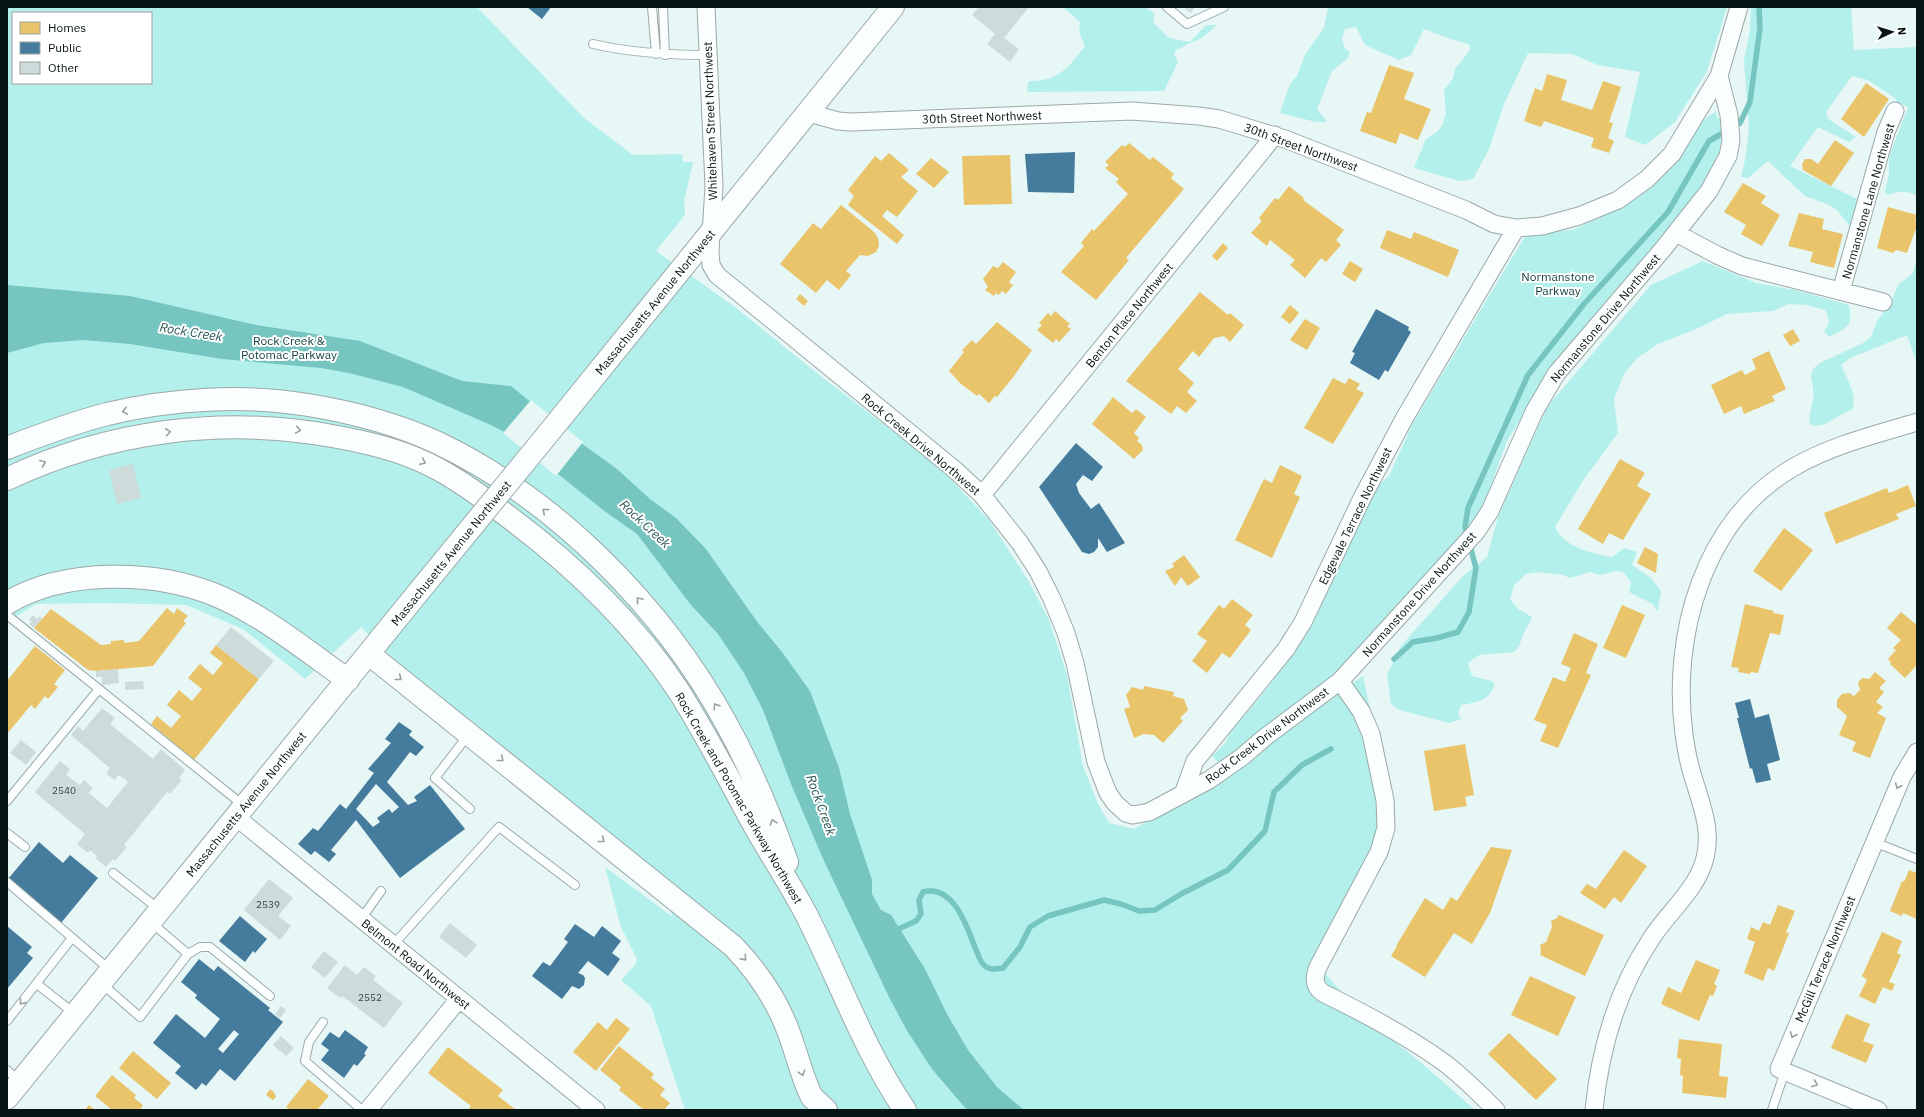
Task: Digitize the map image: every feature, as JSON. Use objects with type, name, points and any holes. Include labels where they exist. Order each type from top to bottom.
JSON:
[{"type":"main road","name":"Massachusetts Avenue Northwest","points":[[11,1084],[76,1014],[156,917],[894,7]]},
{"type":"main road","name":"Rock Creek and Potomac Parkway Northwest","points":[[7,448],[51,431],[109,414],[177,403],[241,400],[306,405],[373,419],[410,431],[466,457],[541,507],[580,539],[634,594],[682,655],[725,721],[745,759],[768,809],[804,912]]},
{"type":"main road","name":"Rock Creek and Potomac Parkway Northwest","points":[[7,480],[58,458],[113,441],[180,430],[218,427],[290,429],[356,440],[391,450],[443,471],[469,487],[554,552],[603,598],[636,634],[676,688],[703,730],[749,816],[804,912],[884,1074],[905,1110]]},
{"type":"main road","points":[[7,603],[34,590],[71,581],[114,577],[165,581],[213,594],[236,606],[266,623],[348,680]]},
{"type":"main road","points":[[368,654],[716,931],[741,954],[771,995],[788,1031],[809,1091],[812,1097],[826,1110]]},
{"type":"street","name":"Whitehaven Street Northwest","points":[[706,7],[714,186],[710,235]]},
{"type":"street","points":[[1719,76],[1739,7]]},
{"type":"street","name":"30th Street Northwest","points":[[809,113],[838,121],[851,122],[1132,111],[1165,112],[1219,119],[1275,136],[1466,210],[1494,224],[1516,228],[1542,226],[1579,216],[1606,206],[1633,191],[1672,154],[1719,76]]},
{"type":"street","name":"Normanstone Drive Northwest","points":[[1340,681],[1474,534],[1490,511],[1534,412],[1556,374],[1710,191],[1728,156],[1731,137],[1729,114],[1719,76]]},
{"type":"street","name":"Normanstone Lane Northwest","points":[[1841,291],[1886,132],[1895,111]]},
{"type":"street","name":"Benton Place Northwest","points":[[982,495],[1275,136]]},
{"type":"street","name":"Edgevale Terrace Northwest","points":[[1183,794],[1195,761],[1286,649],[1303,622],[1362,498],[1405,417],[1516,228]]},
{"type":"street","name":"Normanstone Lane Northwest","points":[[1676,233],[1717,255],[1742,266],[1883,302]]},
{"type":"street","name":"Rock Creek Drive Northwest","points":[[710,235],[711,265],[718,275],[954,468],[982,495],[1020,543],[1038,571],[1052,599],[1066,633],[1075,663],[1096,762],[1108,793],[1121,810],[1133,815],[1149,812],[1209,780],[1242,757],[1264,738],[1340,681],[1361,711],[1371,734],[1383,790],[1386,828],[1379,852],[1318,967],[1315,977],[1316,986],[1323,993],[1388,1027],[1426,1051],[1463,1079],[1496,1110]]},
{"type":"street","points":[[1594,1110],[1597,1081],[1604,1049],[1622,992],[1651,938],[1692,885],[1705,860],[1707,826],[1685,740],[1681,698],[1681,668],[1684,642],[1690,614],[1700,585],[1713,555],[1728,529],[1748,504],[1769,484],[1791,468],[1830,449],[1917,422]]},
{"type":"street","name":"McGill Terrace Northwest","points":[[1785,1071],[1779,1068],[1874,842],[1902,778],[1917,752]]},
{"type":"street","name":"Belmont Road Northwest","points":[[240,812],[361,919],[596,1110]]},
{"type":"street","points":[[368,1110],[459,999]]},
{"type":"street","points":[[1785,1071],[1878,1110]]},
{"type":"lane","points":[[652,7],[656,54]]},
{"type":"lane","points":[[663,7],[665,55]]},
{"type":"lane","points":[[1167,7],[1187,24],[1224,7]]},
{"type":"lane","points":[[593,44],[623,51],[665,55],[708,55]]},
{"type":"lane","points":[[7,615],[99,689],[240,812]]},
{"type":"lane","points":[[7,801],[99,689]]},
{"type":"lane","points":[[469,734],[435,778],[470,809]]},
{"type":"lane","points":[[394,945],[499,827],[576,885]]},
{"type":"lane","points":[[7,833],[25,847]]},
{"type":"lane","points":[[1874,842],[1917,860]]},
{"type":"lane","points":[[113,872],[156,917],[188,954]]},
{"type":"lane","points":[[7,882],[72,938],[140,1017],[188,954],[200,948],[210,948],[270,996]]},
{"type":"lane","points":[[361,919],[381,891]]},
{"type":"lane","points":[[7,1021],[72,938]]},
{"type":"lane","points":[[37,984],[76,1014]]},
{"type":"lane","points":[[323,1022],[309,1042],[305,1061],[362,1110]]},
{"type":"lane","points":[[1772,1110],[1785,1071]]},
{"type":"green space","name":"Rock Creek & Potomac Parkway","points":[[7,7],[477,7],[584,118],[633,155],[682,154],[683,162],[693,162],[684,201],[685,215],[656,251],[735,307],[818,374],[938,466],[989,520],[1028,580],[1049,620],[1067,675],[1083,766],[1098,804],[1109,823],[1134,829],[1156,816],[1193,778],[1244,767],[1303,717],[1363,676],[1389,798],[1390,822],[1324,972],[1362,1016],[1418,1060],[1475,1110],[685,1110],[651,1006],[621,980],[635,965],[637,959],[621,927],[605,867],[673,917],[660,889],[402,668],[361,627],[305,679],[243,629],[186,605],[105,603],[36,604],[7,622]]},
{"type":"green space","points":[[1063,7],[1145,7],[1155,14],[1153,22],[1169,38],[1190,42],[1206,25],[1217,25],[1203,37],[1176,50],[1174,54],[1178,62],[1164,91],[1028,92],[1027,88],[1029,81],[1048,79],[1062,72],[1085,46],[1079,32],[1080,22]]},
{"type":"green space","points":[[1328,7],[1727,7],[1707,71],[1675,122],[1645,145],[1625,137],[1640,72],[1598,65],[1572,54],[1528,53],[1504,104],[1489,149],[1473,179],[1460,181],[1414,168],[1426,139],[1437,132],[1443,124],[1446,112],[1444,90],[1453,79],[1455,69],[1470,50],[1469,44],[1453,40],[1424,29],[1411,55],[1399,60],[1365,45],[1356,27],[1345,29],[1342,38],[1345,49],[1350,52],[1348,58],[1332,71],[1317,109],[1327,122],[1316,122],[1280,113],[1290,84],[1297,76],[1305,55],[1324,28]]},
{"type":"green space","points":[[1751,7],[1851,7],[1854,50],[1917,47],[1917,196],[1910,192],[1899,192],[1887,195],[1885,191],[1889,174],[1889,157],[1908,107],[1897,102],[1895,98],[1868,80],[1852,76],[1826,112],[1828,119],[1856,137],[1849,142],[1818,127],[1790,166],[1857,199],[1852,229],[1837,210],[1827,204],[1805,196],[1768,161],[1748,178],[1741,177],[1749,129],[1744,60],[1750,30]]},
{"type":"green space","name":"Normanstone Parkway","points":[[1716,111],[1717,118],[1720,118],[1722,141],[1718,158],[1713,170],[1694,198],[1648,258],[1552,368],[1507,441],[1480,516],[1447,550],[1336,674],[1219,763],[1212,756],[1226,742],[1230,733],[1269,686],[1296,650],[1324,595],[1365,497],[1389,476],[1413,423],[1527,233],[1573,230],[1629,204],[1671,151],[1690,130]]},
{"type":"green space","points":[[1917,258],[1917,363],[1907,335],[1850,358],[1841,365],[1853,393],[1854,399],[1852,410],[1821,425],[1815,426],[1810,424],[1809,418],[1814,395],[1811,375],[1814,368],[1820,363],[1863,343],[1871,337],[1877,321],[1891,303],[1898,285],[1913,273]]},
{"type":"green space","points":[[1703,261],[1756,283],[1795,290],[1849,305],[1850,318],[1848,326],[1829,337],[1824,331],[1829,323],[1825,310],[1806,305],[1788,304],[1773,311],[1727,314],[1694,330],[1658,344],[1637,358],[1624,374],[1614,399],[1618,433],[1584,479],[1555,527],[1565,540],[1579,548],[1596,554],[1612,557],[1624,548],[1637,552],[1632,565],[1651,578],[1661,591],[1658,610],[1657,611],[1653,604],[1629,592],[1631,582],[1623,572],[1616,571],[1600,575],[1590,572],[1570,578],[1563,575],[1538,572],[1526,574],[1514,585],[1510,599],[1518,609],[1532,617],[1520,644],[1514,652],[1479,655],[1468,663],[1472,676],[1492,681],[1495,685],[1486,698],[1477,702],[1461,705],[1458,713],[1461,719],[1449,723],[1400,710],[1391,704],[1387,675],[1401,646],[1463,576],[1487,557],[1498,517],[1547,407],[1651,285]]},
{"type":"water","name":"Rock Creek","points":[[7,285],[130,296],[256,325],[360,341],[462,381],[511,386],[581,443],[617,469],[650,499],[676,518],[706,549],[758,623],[782,652],[810,691],[839,768],[850,814],[872,880],[872,894],[881,910],[891,915],[925,969],[947,1014],[968,1050],[997,1087],[1024,1110],[967,1110],[932,1069],[906,1029],[889,997],[824,861],[791,784],[763,710],[744,673],[718,634],[691,605],[637,534],[603,510],[508,434],[491,425],[403,387],[349,373],[321,368],[222,359],[130,344],[84,340],[44,343],[7,353]]},
{"type":"pier","points":[[531,400],[583,442],[556,476],[503,433]]},
{"type":"building: Homes","points":[[1389,65],[1414,73],[1404,99],[1431,109],[1418,140],[1400,133],[1396,144],[1360,131],[1367,112],[1371,113]]},
{"type":"building: Homes","points":[[1547,74],[1567,80],[1561,100],[1592,110],[1603,81],[1621,87],[1609,122],[1613,123],[1608,138],[1614,141],[1609,153],[1591,147],[1594,138],[1544,121],[1541,127],[1524,121],[1535,88],[1542,91]]},
{"type":"building: Homes","points":[[1866,83],[1889,99],[1864,137],[1841,119]]},
{"type":"building: Homes","points":[[1835,140],[1854,153],[1831,186],[1803,170],[1802,164],[1805,159],[1811,159],[1818,164]]},
{"type":"building: Homes","points":[[1129,143],[1150,160],[1153,157],[1174,174],[1171,178],[1184,189],[1126,258],[1129,260],[1096,300],[1061,272],[1084,246],[1081,243],[1092,229],[1094,231],[1128,194],[1116,182],[1119,179],[1105,168],[1109,165],[1105,162],[1122,145],[1125,147]]},
{"type":"building: Homes","points":[[889,153],[909,170],[901,177],[918,191],[897,217],[887,210],[882,216],[904,235],[897,244],[848,205],[854,196],[848,190],[875,156],[881,161]]},
{"type":"building: Homes","points":[[1010,155],[1012,204],[964,205],[962,156]]},
{"type":"building: Homes","points":[[931,158],[949,172],[934,188],[916,174]]},
{"type":"building: Homes","points":[[1743,183],[1766,196],[1761,203],[1780,215],[1762,246],[1741,234],[1746,225],[1724,212]]},
{"type":"building: Homes","points":[[1289,186],[1304,198],[1303,200],[1344,230],[1336,240],[1341,245],[1326,262],[1321,258],[1305,278],[1290,265],[1295,260],[1270,240],[1267,246],[1251,233],[1262,221],[1259,218],[1275,198],[1278,200]]},
{"type":"building: Homes","points":[[841,205],[874,232],[878,238],[879,246],[876,252],[868,256],[860,255],[846,271],[851,275],[839,290],[827,280],[816,293],[780,264],[813,223],[821,229]]},
{"type":"building: Homes","points":[[1888,207],[1917,215],[1915,222],[1917,223],[1917,226],[1907,253],[1896,250],[1893,253],[1877,248]]},
{"type":"building: Homes","points":[[1799,213],[1824,219],[1822,229],[1843,234],[1834,268],[1810,262],[1813,252],[1788,246]]},
{"type":"building: Homes","points":[[1387,230],[1411,239],[1414,232],[1459,250],[1448,277],[1380,248]]},
{"type":"building: Homes","points":[[1223,243],[1228,248],[1217,261],[1212,256]]},
{"type":"building: Homes","points":[[1350,261],[1363,269],[1355,282],[1342,274]]},
{"type":"building: Homes","points":[[1003,262],[1016,272],[1009,282],[1013,285],[1006,294],[1002,291],[999,295],[996,293],[994,296],[985,290],[988,287],[983,279],[993,266],[998,268]]},
{"type":"building: Homes","points":[[1200,292],[1228,315],[1230,313],[1244,325],[1230,342],[1224,336],[1214,338],[1199,357],[1193,351],[1178,369],[1194,383],[1187,392],[1197,401],[1186,413],[1177,406],[1171,414],[1126,381]]},
{"type":"building: Homes","points":[[800,294],[808,301],[804,306],[796,299]]},
{"type":"building: Homes","points":[[1290,305],[1299,313],[1290,324],[1281,317]]},
{"type":"building: Homes","points":[[1055,311],[1070,324],[1067,326],[1071,329],[1059,342],[1056,339],[1053,343],[1037,330],[1042,325],[1039,323],[1048,313],[1051,316]]},
{"type":"building: Homes","points":[[1305,319],[1320,328],[1307,350],[1290,340]]},
{"type":"building: Homes","points":[[997,322],[1032,350],[997,397],[995,396],[989,403],[979,394],[977,396],[961,384],[949,371],[964,352],[962,350],[972,340],[976,344]]},
{"type":"building: Homes","points":[[1793,329],[1800,341],[1790,346],[1783,335]]},
{"type":"building: Homes","points":[[1769,351],[1786,389],[1772,396],[1775,401],[1744,414],[1741,406],[1724,414],[1711,385],[1742,370],[1745,375],[1756,369],[1752,359]]},
{"type":"building: Homes","points":[[1333,378],[1345,384],[1349,378],[1360,384],[1356,389],[1364,393],[1333,444],[1304,428]]},
{"type":"building: Homes","points":[[1113,397],[1132,413],[1136,409],[1146,417],[1134,433],[1139,438],[1137,441],[1142,445],[1143,450],[1134,459],[1092,424]]},
{"type":"building: Homes","points":[[1620,459],[1645,473],[1637,486],[1651,494],[1623,540],[1609,533],[1603,544],[1578,529]]},
{"type":"building: Homes","points":[[1280,465],[1302,476],[1294,494],[1300,497],[1272,558],[1235,540],[1264,479],[1272,483]]},
{"type":"building: Homes","points":[[1908,485],[1916,506],[1896,514],[1899,519],[1836,544],[1824,513],[1887,488],[1889,493]]},
{"type":"building: Homes","points":[[1784,528],[1813,550],[1781,591],[1753,571]]},
{"type":"building: Homes","points":[[1645,547],[1658,554],[1656,573],[1637,563]]},
{"type":"building: Homes","points":[[1184,555],[1200,577],[1188,586],[1181,577],[1175,586],[1165,571],[1174,567],[1172,564]]},
{"type":"building: Homes","points":[[1232,599],[1253,615],[1245,625],[1251,630],[1230,658],[1222,653],[1207,673],[1192,661],[1207,641],[1197,634],[1219,605],[1224,609]]},
{"type":"building: Homes","points":[[1745,604],[1784,615],[1780,635],[1770,633],[1758,673],[1751,672],[1750,674],[1738,672],[1739,668],[1731,667]]},
{"type":"building: Homes","points":[[1622,605],[1645,615],[1626,658],[1603,648]]},
{"type":"building: Homes","points":[[167,608],[174,614],[177,608],[188,616],[183,621],[186,623],[153,666],[96,671],[88,670],[34,628],[51,609],[101,645],[111,644],[111,641],[124,640],[124,643],[139,641]]},
{"type":"building: Homes","points":[[1901,612],[1917,625],[1917,665],[1905,678],[1890,664],[1891,662],[1888,659],[1896,650],[1893,648],[1901,640],[1887,628]]},
{"type":"building: Homes","points":[[1574,633],[1598,644],[1586,673],[1591,675],[1558,748],[1540,741],[1547,725],[1534,720],[1553,677],[1565,682],[1571,668],[1561,664]]},
{"type":"building: Homes","points":[[216,645],[259,679],[194,760],[151,724],[157,716],[171,728],[181,716],[167,705],[179,690],[192,701],[202,689],[188,678],[200,664],[213,675],[223,663],[210,653]]},
{"type":"building: Homes","points":[[35,646],[65,670],[54,684],[58,687],[48,699],[45,696],[35,709],[31,705],[7,734],[7,681]]},
{"type":"building: Homes","points":[[1875,672],[1886,681],[1879,688],[1884,692],[1876,702],[1883,707],[1877,713],[1886,718],[1870,758],[1852,751],[1856,742],[1839,735],[1847,716],[1837,707],[1837,700],[1842,694],[1849,693],[1854,696],[1860,690],[1858,683],[1862,678],[1869,679]]},
{"type":"building: Homes","points":[[1144,686],[1174,692],[1173,696],[1184,699],[1188,710],[1180,718],[1183,721],[1163,743],[1154,735],[1144,734],[1134,738],[1124,709],[1130,707],[1126,695],[1132,687],[1143,690]]},
{"type":"building: Homes","points":[[1465,744],[1474,795],[1465,797],[1467,806],[1434,811],[1424,751]]},
{"type":"building: Homes","points":[[1491,847],[1512,850],[1490,913],[1472,944],[1454,933],[1425,977],[1391,956],[1425,898],[1443,910],[1451,897],[1457,901]]},
{"type":"building: Homes","points":[[1624,850],[1647,866],[1621,903],[1614,897],[1605,909],[1580,893],[1587,884],[1596,889]]},
{"type":"building: Homes","points":[[1909,870],[1917,873],[1917,919],[1903,913],[1902,916],[1890,911],[1902,881],[1904,882]]},
{"type":"building: Homes","points":[[1778,905],[1795,911],[1786,932],[1789,933],[1774,971],[1768,968],[1763,981],[1744,973],[1755,942],[1747,939],[1751,927],[1759,931],[1763,922],[1770,925]]},
{"type":"building: Homes","points":[[1559,915],[1604,935],[1585,976],[1540,955],[1540,945],[1546,942],[1552,927],[1551,921]]},
{"type":"building: Homes","points":[[1882,932],[1902,941],[1897,953],[1901,955],[1889,982],[1895,984],[1892,991],[1883,987],[1875,1004],[1859,996],[1867,980],[1862,976]]},
{"type":"building: Homes","points":[[1696,960],[1720,970],[1714,984],[1717,986],[1713,996],[1710,995],[1699,1021],[1661,1004],[1668,987],[1681,993]]},
{"type":"building: Homes","points":[[1530,976],[1576,997],[1558,1036],[1511,1015]]},
{"type":"building: Homes","points":[[1846,1014],[1870,1024],[1863,1041],[1874,1045],[1866,1063],[1831,1048]]},
{"type":"building: Homes","points":[[616,1018],[630,1029],[596,1071],[573,1052],[598,1022],[607,1030]]},
{"type":"building: Homes","points":[[1509,1033],[1557,1079],[1536,1100],[1488,1054]]},
{"type":"building: Homes","points":[[1679,1039],[1722,1044],[1719,1076],[1728,1077],[1726,1098],[1682,1093],[1683,1076],[1680,1075],[1681,1059],[1677,1058]]},
{"type":"building: Homes","points":[[619,1046],[654,1074],[651,1078],[665,1089],[660,1095],[670,1103],[664,1110],[644,1110],[619,1090],[621,1087],[600,1070]]},
{"type":"building: Homes","points":[[448,1047],[503,1090],[498,1096],[516,1110],[468,1110],[471,1106],[428,1073]]},
{"type":"building: Homes","points":[[133,1051],[171,1083],[157,1099],[119,1068]]},
{"type":"building: Homes","points":[[112,1075],[136,1095],[134,1098],[143,1105],[140,1110],[112,1110],[95,1096]]},
{"type":"building: Homes","points":[[308,1079],[329,1096],[317,1110],[290,1110],[286,1107]]},
{"type":"building: Homes","points":[[270,1089],[274,1092],[276,1097],[273,1100],[266,1095]]},
{"type":"building: Homes","points":[[89,1105],[95,1110],[85,1110]]},
{"type":"building: Public","points":[[527,7],[551,7],[542,19]]},
{"type":"building: Public","points":[[1075,152],[1074,193],[1028,192],[1025,154]]},
{"type":"building: Public","points":[[1376,309],[1409,327],[1408,330],[1411,332],[1388,372],[1385,370],[1379,380],[1350,363],[1355,353],[1352,352]]},
{"type":"building: Public","points":[[1076,443],[1103,467],[1092,481],[1083,475],[1076,484],[1079,493],[1091,509],[1099,503],[1125,543],[1107,552],[1098,538],[1098,547],[1094,552],[1089,554],[1082,552],[1039,487]]},
{"type":"building: Public","points":[[1750,699],[1755,718],[1769,714],[1780,760],[1767,764],[1771,780],[1756,783],[1752,768],[1750,769],[1737,718],[1739,718],[1735,703]]},
{"type":"building: Public","points":[[399,722],[412,731],[409,735],[424,747],[416,756],[410,752],[387,782],[408,805],[417,801],[414,797],[430,785],[465,829],[400,878],[356,820],[331,850],[336,854],[329,862],[315,851],[311,855],[298,844],[313,828],[318,831],[340,804],[346,809],[374,773],[368,769],[391,743],[385,739]],"holes":[[[376,784],[399,807],[392,813],[389,809],[377,818],[380,822],[373,827],[356,809]]]},
{"type":"building: Public","points":[[39,842],[63,863],[70,855],[98,878],[61,923],[8,879]]},
{"type":"building: Public","points":[[240,916],[267,939],[255,953],[253,951],[245,962],[219,941]]},
{"type":"building: Public","points":[[575,924],[594,937],[602,926],[621,941],[612,953],[620,959],[608,976],[588,961],[578,973],[583,975],[585,978],[584,985],[579,989],[572,986],[562,999],[532,976],[543,962],[550,966],[568,942],[564,939]]},
{"type":"building: Public","points":[[7,926],[32,947],[27,953],[33,958],[7,989]]},
{"type":"building: Public","points":[[199,959],[214,971],[218,966],[270,1008],[268,1010],[283,1022],[235,1081],[220,1069],[206,1086],[202,1083],[196,1090],[175,1073],[181,1066],[153,1043],[176,1014],[205,1038],[220,1019],[195,998],[197,995],[181,982]],"holes":[[[234,1030],[239,1034],[223,1053],[218,1049]]]},
{"type":"building: Public","points":[[345,1030],[368,1047],[364,1054],[366,1055],[357,1066],[354,1064],[344,1078],[321,1060],[329,1050],[321,1044],[330,1032],[339,1038]]},
{"type":"building: Other","points":[[979,7],[1029,7],[1004,38],[1019,49],[1010,62],[987,44],[995,34],[972,15]]},
{"type":"building: Other","points":[[1183,7],[1195,7],[1191,13]]},
{"type":"building: Other","points":[[133,464],[141,498],[117,504],[109,470]]},
{"type":"building: Other","points":[[33,615],[37,619],[40,616],[42,619],[34,628],[29,624],[32,622],[29,620]]},
{"type":"building: Other","points":[[231,627],[274,661],[259,679],[216,645]]},
{"type":"building: Other","points":[[118,669],[119,683],[102,685],[102,677],[96,677],[96,671]]},
{"type":"building: Other","points":[[143,681],[144,689],[125,690],[125,682]]},
{"type":"building: Other","points":[[102,708],[115,718],[110,724],[153,759],[161,749],[185,770],[179,778],[182,780],[170,794],[167,792],[124,845],[127,847],[115,861],[113,859],[106,867],[95,858],[97,856],[90,850],[88,853],[77,844],[85,834],[35,792],[60,761],[70,769],[66,775],[80,785],[84,780],[93,788],[89,793],[107,808],[128,782],[119,775],[114,780],[106,773],[110,768],[71,735],[78,726],[83,731]]},
{"type":"building: Other","points":[[21,740],[36,752],[26,765],[10,753]]},
{"type":"building: Other","points":[[269,879],[293,898],[278,916],[291,926],[280,940],[244,910]]},
{"type":"building: Other","points":[[450,923],[477,945],[466,958],[439,937]]},
{"type":"building: Other","points":[[324,951],[338,962],[325,978],[311,967]]},
{"type":"building: Other","points":[[345,965],[357,975],[364,967],[376,976],[373,980],[403,1003],[384,1028],[342,996],[340,998],[327,988]]},
{"type":"building: Other","points":[[281,1006],[286,1010],[280,1018],[275,1014]]},
{"type":"building: Other","points":[[281,1036],[294,1048],[286,1056],[273,1045]]},
{"type":"waterway","points":[[1394,659],[1413,642],[1437,638],[1458,632],[1469,612],[1476,568],[1465,527],[1468,508],[1528,375],[1584,304],[1668,212],[1709,141],[1740,123],[1750,102],[1760,28],[1759,7]]},
{"type":"waterway","points":[[894,931],[916,921],[921,914],[919,900],[923,892],[934,891],[943,894],[958,909],[982,963],[987,968],[995,969],[1003,968],[1020,947],[1030,927],[1048,916],[1104,900],[1121,904],[1139,911],[1155,910],[1181,894],[1228,870],[1265,831],[1274,792],[1302,765],[1331,749]]}]
